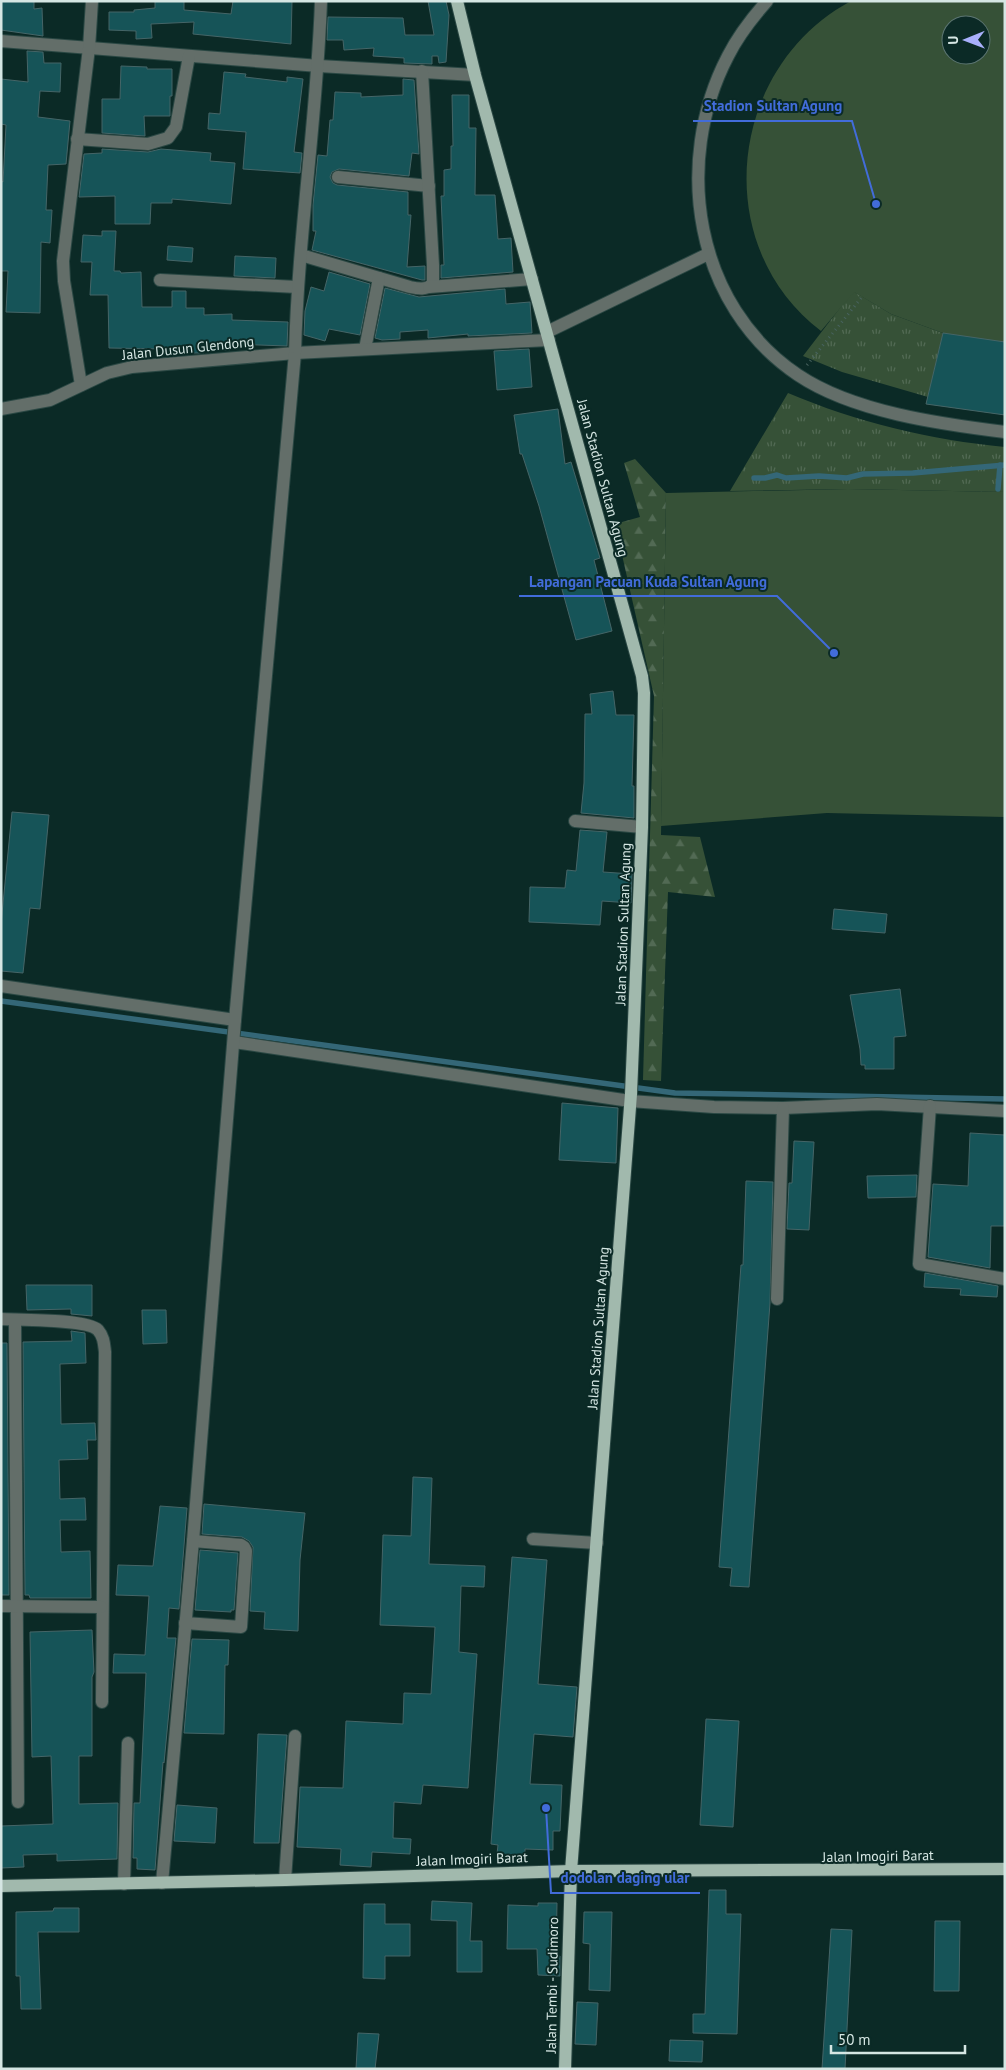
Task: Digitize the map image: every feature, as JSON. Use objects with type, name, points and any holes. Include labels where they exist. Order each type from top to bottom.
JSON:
[{"type":"main road","name":"Jalan Stadion Sultan Agung","points":[[457,1],[475,75],[642,676],[644,710],[642,827],[630,1098],[571,1871]]},
{"type":"main road","name":"Jalan Imogiri Barat","points":[[1,1886],[571,1871],[1005,1869]]},
{"type":"main road","name":"Jalan Tembi - Sudimoro","points":[[565,2069],[571,1871]]},
{"type":"street","points":[[81,385],[64,281],[63,261],[89,48],[92,1]]},
{"type":"street","points":[[162,1882],[193,1541],[234,1031],[295,353],[297,287],[318,66],[321,1]]},
{"type":"street","points":[[767,1],[740,36],[717,80],[704,126],[699,156],[698,194],[700,218],[708,254],[728,298],[750,331],[764,347],[799,375],[844,397],[894,413],[933,422],[1005,432]]},
{"type":"street","points":[[1,41],[318,66],[475,75]]},
{"type":"street","points":[[78,139],[148,144],[168,138],[176,127],[189,56]]},
{"type":"street","points":[[422,72],[434,265],[433,284],[429,288]]},
{"type":"street","points":[[338,177],[429,186]]},
{"type":"street","points":[[548,336],[708,254]]},
{"type":"street","points":[[301,255],[416,288],[532,279]]},
{"type":"street","points":[[365,349],[379,278]]},
{"type":"street","points":[[160,280],[297,287]]},
{"type":"street","name":"Jalan Dusun Glendong","points":[[1,409],[50,400],[107,373],[132,367],[295,353],[548,336]]},
{"type":"street","points":[[575,821],[642,827]]},
{"type":"street","points":[[1,986],[234,1031],[630,1098],[714,1107],[782,1108],[877,1104],[1005,1111]]},
{"type":"street","points":[[930,1106],[919,1264],[1005,1279]]},
{"type":"street","points":[[777,1298],[782,1108]]},
{"type":"street","points":[[1,1320],[84,1323],[97,1329],[103,1339],[102,1702]]},
{"type":"street","points":[[15,1320],[18,1802]]},
{"type":"street","points":[[533,1539],[597,1543]]},
{"type":"street","points":[[185,1623],[240,1627],[246,1551],[244,1547],[241,1545],[193,1541]]},
{"type":"street","points":[[1,1606],[101,1607]]},
{"type":"street","points":[[285,1880],[295,1736]]},
{"type":"street","points":[[124,1884],[128,1743]]},
{"type":"path","points":[[799,375],[862,297]]},
{"type":"green space","points":[[851,1],[1005,1],[1005,415],[926,404],[943,333],[891,314],[854,292],[821,331],[785,295],[761,252],[748,206],[748,158],[758,112],[779,68],[810,31]]},
{"type":"green space","points":[[853,291],[891,314],[943,333],[928,397],[842,372],[803,356]]},
{"type":"green space","points":[[788,393],[840,413],[894,428],[949,440],[1005,447],[1005,492],[848,489],[730,491]]},
{"type":"green space","points":[[635,459],[666,493],[661,835],[700,837],[715,897],[668,892],[661,1081],[643,1080],[654,696],[615,524],[640,517],[624,463]]},
{"type":"green space","points":[[848,489],[1005,492],[1005,817],[827,813],[661,826],[666,493]]},
{"type":"building","points":[[1,1],[34,1],[34,9],[42,8],[43,36],[1,30]]},
{"type":"building","points":[[155,1],[184,1],[184,10],[231,14],[233,1],[292,1],[291,44],[193,34],[194,22],[151,24],[152,38],[136,39],[136,31],[109,30],[109,12],[134,12],[134,10],[155,8]]},
{"type":"building","points":[[428,1],[446,1],[449,15],[446,62],[439,63],[438,56],[432,56],[432,64],[404,63],[404,58],[373,56],[374,48],[344,50],[343,40],[327,40],[328,17],[403,18],[405,35],[434,35]]},
{"type":"building","points":[[27,51],[43,52],[44,63],[61,63],[60,92],[40,91],[38,117],[70,121],[66,164],[48,165],[46,210],[52,210],[50,243],[41,242],[40,313],[6,312],[8,271],[1,271],[1,181],[3,182],[6,125],[1,124],[1,79],[28,82]]},
{"type":"building","points":[[121,66],[172,69],[170,116],[144,116],[145,136],[102,133],[102,99],[120,99]]},
{"type":"building","points":[[224,72],[246,74],[245,77],[287,82],[287,77],[303,79],[294,152],[302,153],[300,173],[243,169],[246,132],[208,129],[209,113],[220,114]]},
{"type":"building","points":[[403,79],[414,80],[419,154],[412,153],[409,176],[339,169],[332,172],[330,177],[333,183],[337,185],[408,192],[408,215],[411,215],[407,267],[425,266],[425,280],[312,250],[316,231],[313,231],[313,205],[318,155],[327,156],[335,92],[361,93],[361,97],[403,95]]},
{"type":"building","points":[[452,95],[469,95],[469,128],[476,128],[475,195],[495,195],[498,239],[511,238],[513,272],[441,278],[441,265],[444,265],[441,196],[444,196],[444,170],[451,169],[451,146],[453,146]]},
{"type":"building","points":[[102,149],[148,152],[161,149],[211,153],[210,161],[235,163],[231,204],[172,199],[172,203],[151,203],[150,224],[115,224],[115,196],[79,197],[84,154],[102,153]]},
{"type":"building","points":[[102,231],[116,231],[114,271],[120,271],[121,273],[141,272],[142,307],[172,307],[172,291],[186,291],[186,308],[204,308],[204,315],[232,314],[232,320],[288,322],[287,346],[230,344],[230,350],[204,350],[204,353],[184,354],[164,354],[164,349],[109,348],[108,295],[90,295],[92,262],[81,262],[83,235],[102,236]]},
{"type":"building","points":[[168,246],[193,248],[192,262],[167,260]]},
{"type":"building","points":[[235,256],[276,258],[275,278],[234,276]]},
{"type":"building","points":[[329,272],[370,284],[360,335],[329,329],[325,341],[304,335],[305,311],[311,287],[324,291]]},
{"type":"building","points":[[385,288],[419,297],[505,289],[506,304],[530,302],[532,333],[468,336],[468,334],[428,338],[428,330],[400,332],[400,339],[382,340],[375,338]]},
{"type":"building","points":[[943,333],[1005,342],[1005,415],[926,404]]},
{"type":"building","points":[[529,349],[532,387],[497,390],[494,351]]},
{"type":"building","points":[[558,409],[565,464],[571,462],[600,558],[594,560],[612,631],[576,640],[539,506],[522,454],[520,454],[514,415]]},
{"type":"building","points":[[613,691],[616,715],[634,715],[632,786],[634,786],[634,818],[581,813],[584,783],[585,714],[592,714],[590,694]]},
{"type":"building","points":[[12,812],[49,815],[40,909],[30,908],[23,973],[1,971],[1,924]]},
{"type":"building","points":[[580,830],[607,832],[603,872],[632,874],[631,903],[602,901],[600,925],[529,922],[530,887],[565,888],[567,870],[576,871]]},
{"type":"building","points":[[834,909],[887,914],[885,933],[832,929]]},
{"type":"building","points":[[900,989],[906,1036],[894,1037],[894,1069],[865,1069],[865,1065],[861,1065],[850,995]]},
{"type":"building","points":[[562,1103],[618,1108],[616,1163],[559,1160]]},
{"type":"building","points":[[970,1133],[1005,1135],[1005,1226],[991,1226],[990,1268],[928,1257],[933,1184],[968,1186]]},
{"type":"building","points":[[794,1141],[814,1142],[809,1230],[787,1229],[789,1183],[792,1183]]},
{"type":"building","points":[[917,1175],[916,1197],[868,1198],[867,1176]]},
{"type":"building","points":[[746,1181],[773,1182],[770,1303],[749,1587],[730,1586],[732,1568],[719,1567],[741,1265],[743,1265]]},
{"type":"building","points":[[925,1273],[998,1286],[997,1297],[960,1295],[961,1289],[924,1287]]},
{"type":"building","points":[[26,1285],[92,1285],[92,1316],[71,1314],[71,1309],[27,1310]]},
{"type":"building","points":[[142,1310],[166,1310],[167,1343],[143,1344]]},
{"type":"building","points":[[71,1331],[85,1333],[86,1363],[60,1364],[61,1424],[95,1423],[96,1440],[87,1440],[88,1459],[59,1460],[60,1499],[85,1498],[86,1520],[60,1520],[61,1552],[90,1551],[91,1598],[30,1598],[29,1595],[25,1595],[23,1342],[72,1341]]},
{"type":"building","points":[[1,1343],[7,1343],[9,1595],[1,1595]]},
{"type":"building","points":[[413,1477],[432,1478],[429,1564],[485,1566],[484,1587],[461,1586],[459,1652],[477,1654],[468,1788],[423,1785],[421,1804],[394,1802],[393,1838],[411,1839],[410,1854],[372,1852],[371,1867],[340,1865],[341,1849],[297,1847],[300,1787],[343,1788],[346,1721],[403,1724],[404,1693],[431,1694],[435,1627],[380,1625],[383,1535],[411,1536]]},
{"type":"building","points":[[204,1504],[305,1513],[300,1560],[298,1631],[264,1629],[265,1612],[250,1611],[253,1547],[249,1541],[242,1537],[202,1534]]},
{"type":"building","points":[[160,1506],[187,1508],[179,1609],[169,1608],[167,1638],[176,1638],[163,1762],[155,1870],[137,1869],[137,1858],[133,1858],[134,1803],[140,1803],[146,1673],[113,1673],[114,1654],[145,1655],[149,1596],[116,1595],[118,1565],[153,1566]]},
{"type":"building","points":[[200,1550],[238,1553],[234,1610],[231,1610],[231,1612],[195,1610]]},
{"type":"building","points":[[512,1557],[547,1560],[538,1684],[577,1687],[573,1737],[534,1734],[530,1784],[562,1785],[560,1831],[553,1831],[553,1850],[525,1849],[525,1856],[497,1854],[498,1845],[491,1844]]},
{"type":"building","points":[[92,1630],[94,1672],[92,1677],[92,1756],[79,1756],[79,1804],[118,1803],[117,1859],[57,1861],[57,1854],[23,1855],[24,1867],[1,1868],[1,1826],[53,1824],[51,1756],[32,1757],[30,1632]]},
{"type":"building","points":[[192,1639],[229,1640],[228,1665],[225,1665],[224,1734],[184,1733]]},
{"type":"building","points":[[706,1719],[739,1721],[733,1827],[700,1825]]},
{"type":"building","points":[[258,1734],[287,1735],[279,1843],[254,1843]]},
{"type":"building","points":[[177,1805],[217,1808],[215,1843],[174,1841]]},
{"type":"building","points":[[709,1890],[726,1890],[726,1914],[741,1914],[737,2034],[693,2033],[693,2014],[705,2014]]},
{"type":"building","points":[[432,1901],[472,1903],[470,1941],[482,1941],[482,1972],[457,1972],[457,1921],[431,1920]]},
{"type":"building","points":[[538,1903],[557,1903],[556,1956],[560,1956],[560,1976],[538,1975],[537,1949],[507,1949],[508,1905],[538,1906]]},
{"type":"building","points":[[364,1904],[385,1904],[385,1924],[410,1924],[410,1956],[385,1956],[385,1979],[363,1978]]},
{"type":"building","points":[[54,1908],[79,1908],[79,1932],[38,1932],[41,2009],[21,2009],[20,1976],[16,1976],[16,1912],[53,1911]]},
{"type":"building","points":[[584,1912],[612,1912],[610,1991],[589,1990],[590,1944],[583,1943]]},
{"type":"building","points":[[935,1921],[960,1921],[959,1991],[934,1991]]},
{"type":"building","points":[[831,1929],[852,1930],[845,2069],[822,2069]]},
{"type":"building","points":[[577,2002],[598,2003],[596,2045],[575,2044]]},
{"type":"building","points":[[358,2033],[379,2034],[375,2069],[356,2069]]},
{"type":"building","points":[[670,2040],[703,2041],[702,2062],[669,2061]]},
{"type":"waterway","points":[[998,489],[1000,465]]},
{"type":"waterway","points":[[754,478],[777,475],[786,478],[819,476],[847,478],[863,474],[913,473],[1005,465]]},
{"type":"waterway","points":[[1,1001],[675,1093],[1005,1099]]},
{"type":"place","name":"Stadion Sultan Agung","points":[[876,204]]},
{"type":"place","name":"Lapangan Pacuan Kuda Sultan Agung","points":[[834,653]]},
{"type":"place","name":"dodolan daging ular","points":[[546,1808]]}]
